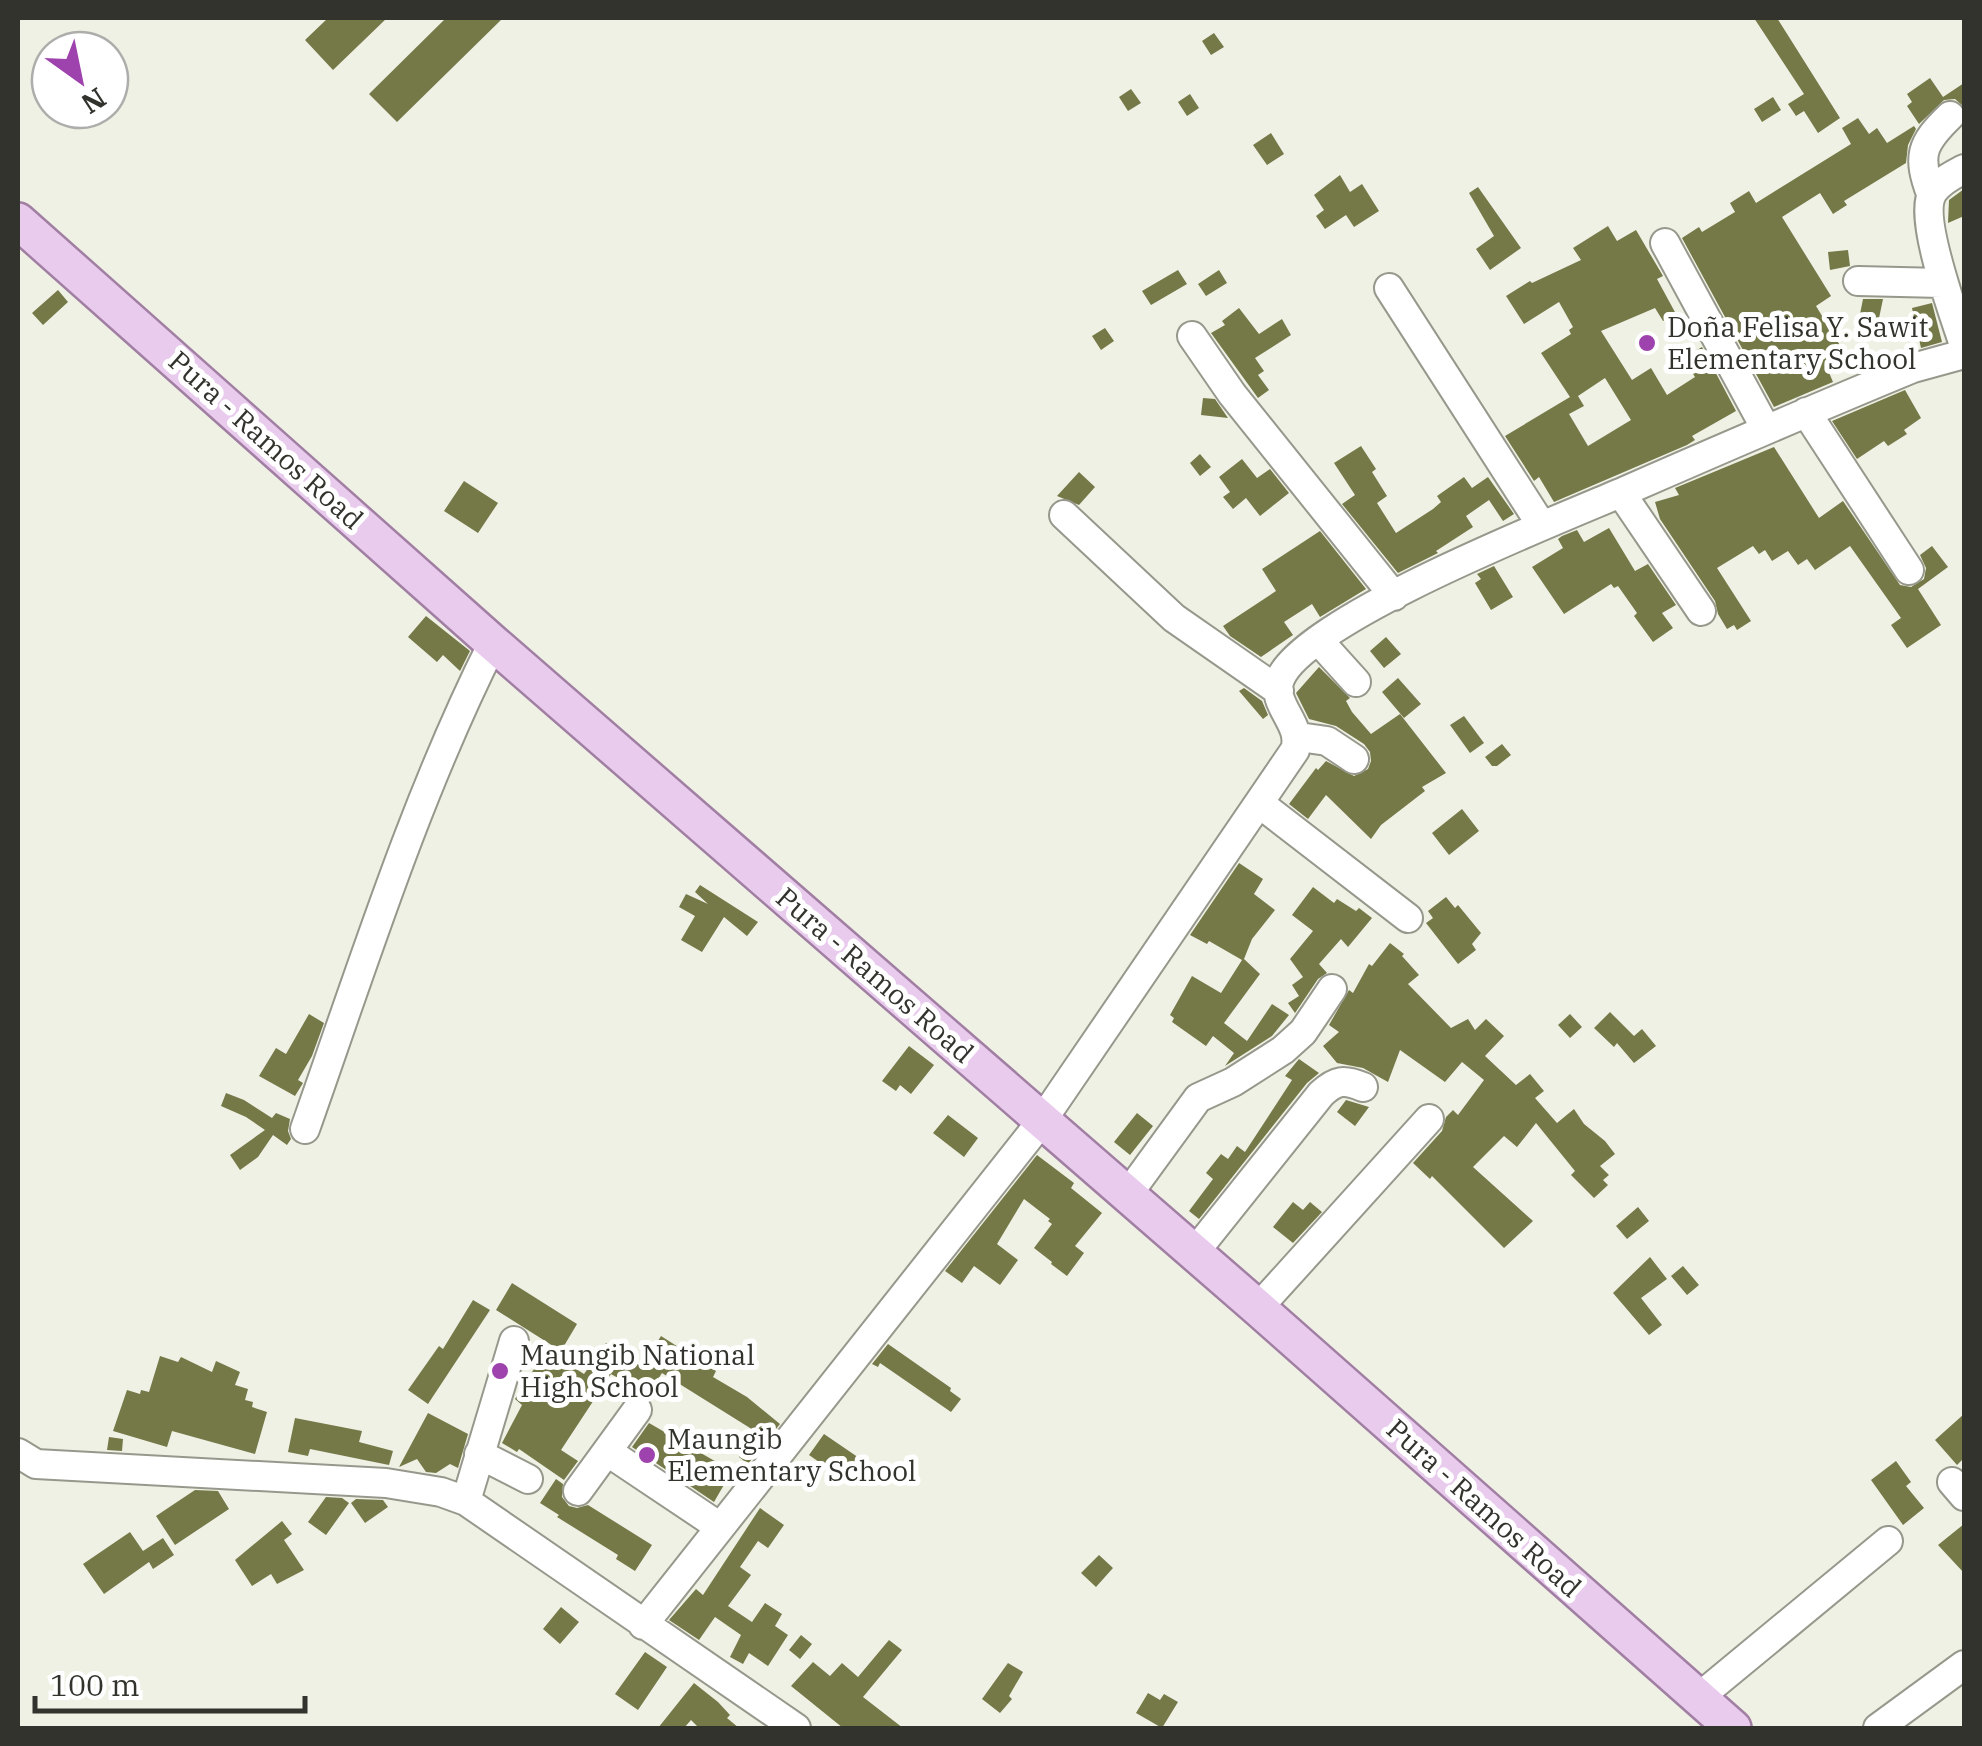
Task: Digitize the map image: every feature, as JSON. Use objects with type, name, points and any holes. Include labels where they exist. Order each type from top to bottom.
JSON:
[{"type":"main road","name":"Pura - Ramos Road","points":[[18,220],[493,643],[1128,1194],[1733,1728]]},
{"type":"street","points":[[1950,116],[1932,133],[1922,169],[1931,194],[1928,208],[1942,283],[1964,346]]},
{"type":"street","points":[[1931,194],[1948,177],[1964,169]]},
{"type":"street","points":[[1665,243],[1766,429]]},
{"type":"street","points":[[1858,281],[1942,283]]},
{"type":"street","points":[[1389,288],[1542,526]]},
{"type":"street","points":[[1192,336],[1232,394],[1394,596]]},
{"type":"street","points":[[1278,691],[1280,678],[1291,664],[1319,641],[1394,596],[1486,550],[1913,368],[1964,354]]},
{"type":"street","points":[[1806,412],[1908,570]]},
{"type":"street","points":[[1621,493],[1700,610]]},
{"type":"street","points":[[642,1625],[1041,1122],[1295,750],[1298,736],[1278,691],[1174,618],[1064,515]]},
{"type":"street","points":[[1319,641],[1356,682]]},
{"type":"street","points":[[305,1129],[458,712],[493,643]]},
{"type":"street","points":[[1298,736],[1327,741],[1354,760]]},
{"type":"street","points":[[1259,803],[1408,918]]},
{"type":"street","points":[[1128,1194],[1198,1098],[1233,1082],[1320,1029],[1332,989]]},
{"type":"street","points":[[1194,1253],[1320,1094],[1338,1081],[1363,1086]]},
{"type":"street","points":[[1258,1308],[1429,1120]]},
{"type":"street","points":[[466,1500],[514,1341]]},
{"type":"street","points":[[578,1491],[637,1410]]},
{"type":"street","points":[[18,1452],[36,1464],[386,1483],[466,1500],[796,1728]]},
{"type":"street","points":[[608,1452],[720,1527]]},
{"type":"street","points":[[479,1454],[528,1479]]},
{"type":"street","points":[[1698,1698],[1888,1541]]},
{"type":"street","points":[[1878,1728],[1964,1665]]},
{"type":"building","points":[[328,18],[387,18],[333,70],[305,40]]},
{"type":"building","points":[[446,18],[503,18],[397,122],[369,94]]},
{"type":"building","points":[[1754,18],[1777,18],[1840,118],[1818,133],[1804,111],[1796,116],[1788,104],[1804,94]]},
{"type":"building","points":[[1214,33],[1224,47],[1211,55],[1202,41]]},
{"type":"building","points":[[1930,78],[1943,97],[1964,83],[1964,107],[1955,99],[1944,100],[1919,124],[1907,106],[1912,102],[1907,94]]},
{"type":"building","points":[[1131,89],[1141,103],[1128,111],[1119,97]]},
{"type":"building","points":[[1190,94],[1199,108],[1187,116],[1178,102]]},
{"type":"building","points":[[1773,97],[1781,110],[1762,122],[1754,109]]},
{"type":"building","points":[[1858,118],[1869,134],[1877,128],[1887,143],[1914,126],[1916,129],[1908,145],[1906,163],[1844,201],[1847,205],[1833,214],[1820,193],[1782,217],[1831,296],[1816,306],[1844,352],[1825,363],[1833,382],[1774,407],[1682,238],[1699,227],[1702,232],[1735,212],[1730,203],[1749,191],[1756,203],[1851,144],[1842,128]]},
{"type":"building","points":[[1271,133],[1284,154],[1267,165],[1253,145]]},
{"type":"building","points":[[1340,175],[1350,192],[1362,184],[1379,211],[1354,227],[1346,215],[1325,229],[1316,216],[1324,210],[1314,195]]},
{"type":"building","points":[[1478,187],[1521,248],[1490,270],[1476,249],[1494,236],[1469,193]]},
{"type":"building","points":[[1964,189],[1964,216],[1948,223],[1949,200]]},
{"type":"building","points":[[1608,226],[1617,241],[1636,230],[1663,276],[1657,279],[1676,314],[1663,321],[1655,308],[1601,331],[1632,380],[1651,368],[1667,395],[1695,377],[1683,358],[1702,347],[1736,411],[1692,436],[1695,440],[1687,445],[1554,502],[1539,477],[1534,481],[1505,436],[1570,397],[1541,353],[1571,334],[1569,330],[1573,327],[1559,302],[1524,324],[1506,296],[1530,281],[1581,260],[1573,248]],"holes":[[[1605,378],[1631,420],[1588,446],[1569,414],[1584,406],[1578,396]]]},
{"type":"building","points":[[1848,250],[1850,266],[1830,270],[1828,252]]},
{"type":"building","points":[[1178,270],[1187,284],[1151,305],[1142,291]]},
{"type":"building","points":[[1219,270],[1227,283],[1206,296],[1198,284]]},
{"type":"building","points":[[58,290],[68,302],[43,325],[32,313]]},
{"type":"building","points":[[1863,299],[1883,299],[1878,323],[1859,319]]},
{"type":"building","points":[[1932,303],[1942,342],[1921,348],[1912,308]]},
{"type":"building","points":[[1239,308],[1259,334],[1282,319],[1291,335],[1255,358],[1264,371],[1258,375],[1269,390],[1258,398],[1211,333],[1225,325],[1222,321]]},
{"type":"building","points":[[1105,328],[1114,341],[1101,350],[1092,336]]},
{"type":"building","points":[[1905,390],[1921,418],[1904,430],[1907,434],[1888,446],[1884,441],[1857,459],[1832,421]]},
{"type":"building","points":[[1203,398],[1215,399],[1228,418],[1201,415]]},
{"type":"building","points":[[1361,446],[1387,496],[1377,503],[1396,533],[1433,509],[1441,502],[1437,496],[1464,477],[1472,488],[1488,477],[1514,514],[1503,521],[1489,500],[1466,516],[1473,527],[1438,553],[1398,573],[1342,504],[1355,495],[1334,463]]},
{"type":"building","points":[[1774,447],[1819,518],[1843,501],[1900,585],[1911,587],[1924,579],[1926,568],[1920,555],[1932,546],[1948,567],[1918,589],[1941,625],[1907,648],[1891,625],[1901,618],[1850,546],[1815,570],[1807,559],[1798,565],[1788,551],[1772,561],[1765,550],[1759,554],[1753,546],[1717,568],[1751,621],[1737,630],[1734,625],[1727,629],[1715,601],[1660,519],[1655,502],[1679,495],[1675,488]]},
{"type":"building","points":[[1200,454],[1211,467],[1200,476],[1190,463]]},
{"type":"building","points":[[1242,459],[1257,478],[1270,469],[1289,493],[1260,516],[1246,498],[1233,509],[1223,497],[1230,492],[1219,477]]},
{"type":"building","points":[[1079,472],[1095,487],[1079,505],[1057,496]]},
{"type":"building","points":[[464,481],[498,503],[478,533],[444,511]]},
{"type":"building","points":[[1609,528],[1635,571],[1648,564],[1676,605],[1662,613],[1673,628],[1653,642],[1618,586],[1614,588],[1611,584],[1564,614],[1532,567],[1563,548],[1558,539],[1562,536],[1577,530],[1584,542]]},
{"type":"building","points":[[1320,531],[1366,589],[1320,617],[1312,604],[1284,622],[1293,635],[1261,657],[1230,636],[1223,626],[1276,591],[1262,569]]},
{"type":"building","points":[[1494,566],[1513,597],[1491,610],[1475,583],[1481,579],[1477,574]]},
{"type":"building","points":[[426,616],[470,651],[460,671],[443,655],[437,662],[408,637]]},
{"type":"building","points":[[1386,637],[1401,654],[1384,668],[1370,651]]},
{"type":"building","points":[[1319,667],[1350,698],[1346,701],[1352,712],[1371,734],[1400,714],[1446,773],[1422,787],[1425,791],[1381,825],[1371,839],[1326,795],[1308,819],[1289,804],[1316,768],[1326,761],[1354,776],[1368,769],[1371,761],[1364,744],[1336,726],[1309,719],[1296,693]]},
{"type":"building","points":[[1398,678],[1421,704],[1404,718],[1382,692]]},
{"type":"building","points":[[1244,688],[1262,701],[1268,715],[1263,719],[1239,691]]},
{"type":"building","points":[[1464,716],[1484,743],[1470,753],[1450,725]]},
{"type":"building","points":[[1502,744],[1511,755],[1492,766],[1485,757]]},
{"type":"building","points":[[1462,809],[1479,831],[1449,855],[1432,833]]},
{"type":"building","points":[[1239,863],[1263,879],[1254,894],[1275,910],[1252,939],[1244,959],[1260,974],[1224,1023],[1247,1041],[1272,1004],[1289,1015],[1272,1036],[1225,1066],[1234,1053],[1213,1036],[1206,1046],[1172,1022],[1174,1018],[1170,1015],[1192,976],[1221,993],[1242,960],[1190,935]]},
{"type":"building","points":[[700,885],[758,922],[747,936],[724,917],[702,952],[681,940],[695,916],[679,907],[686,894],[708,904],[695,892]]},
{"type":"building","points":[[1313,887],[1334,903],[1337,899],[1372,918],[1348,947],[1341,939],[1319,964],[1327,973],[1318,979],[1295,1013],[1288,1003],[1299,996],[1292,985],[1303,977],[1290,959],[1313,931],[1292,915]]},
{"type":"building","points":[[1446,897],[1455,908],[1458,905],[1481,933],[1472,944],[1476,950],[1458,964],[1426,923],[1433,918],[1428,911]]},
{"type":"building","points":[[1390,943],[1419,975],[1408,984],[1451,1028],[1468,1019],[1475,1030],[1486,1019],[1504,1036],[1485,1056],[1516,1085],[1530,1074],[1544,1091],[1535,1098],[1557,1123],[1574,1109],[1584,1124],[1605,1141],[1615,1154],[1600,1166],[1609,1175],[1603,1180],[1608,1185],[1594,1198],[1571,1175],[1575,1171],[1536,1123],[1517,1147],[1504,1136],[1473,1167],[1533,1221],[1504,1248],[1432,1176],[1430,1179],[1413,1163],[1442,1131],[1446,1117],[1453,1110],[1458,1115],[1484,1080],[1462,1062],[1445,1082],[1400,1050],[1388,1082],[1363,1068],[1337,1063],[1323,1046],[1339,1032],[1329,1025],[1349,990],[1353,993],[1369,964],[1372,966]]},
{"type":"building","points":[[1610,1012],[1634,1036],[1642,1029],[1656,1046],[1634,1063],[1617,1043],[1614,1047],[1594,1028]]},
{"type":"building","points":[[309,1014],[324,1023],[298,1080],[303,1083],[295,1096],[259,1076],[276,1048],[286,1054]]},
{"type":"building","points":[[1570,1014],[1582,1027],[1570,1038],[1558,1025]]},
{"type":"building","points":[[909,1046],[934,1065],[911,1094],[900,1085],[896,1091],[882,1081]]},
{"type":"building","points":[[1299,1059],[1319,1073],[1199,1219],[1189,1211],[1213,1179],[1206,1173],[1221,1154],[1228,1159],[1237,1146],[1245,1152],[1292,1080],[1285,1076]]},
{"type":"building","points":[[226,1093],[272,1118],[276,1113],[290,1119],[291,1139],[287,1145],[273,1135],[258,1157],[240,1170],[230,1155],[265,1130],[221,1106]]},
{"type":"building","points":[[1346,1100],[1369,1107],[1355,1126],[1337,1112]]},
{"type":"building","points":[[1137,1113],[1153,1126],[1130,1155],[1114,1142]]},
{"type":"building","points":[[948,1115],[978,1138],[964,1157],[933,1133]]},
{"type":"building","points":[[1037,1155],[1074,1183],[1071,1188],[1102,1213],[1075,1246],[1084,1253],[1067,1276],[1051,1264],[1034,1248],[1052,1224],[1050,1219],[1024,1199],[997,1244],[1018,1260],[1000,1285],[974,1266],[962,1283],[945,1271]]},
{"type":"building","points":[[1293,1202],[1303,1210],[1310,1202],[1322,1212],[1293,1243],[1273,1227]]},
{"type":"building","points":[[1638,1207],[1649,1221],[1627,1239],[1616,1226]]},
{"type":"building","points":[[1650,1257],[1667,1279],[1641,1298],[1662,1325],[1649,1335],[1613,1293]]},
{"type":"building","points":[[1683,1266],[1699,1285],[1687,1295],[1671,1276]]},
{"type":"building","points":[[512,1283],[577,1324],[561,1351],[496,1310]]},
{"type":"building","points":[[473,1300],[490,1310],[428,1404],[408,1390],[439,1346],[443,1349]]},
{"type":"building","points":[[661,1336],[716,1371],[713,1377],[747,1397],[780,1424],[748,1464],[739,1457],[758,1433],[662,1373],[648,1395],[611,1374],[561,1450],[578,1461],[564,1480],[519,1449],[517,1452],[502,1443],[522,1405],[515,1399],[546,1350],[584,1374],[606,1343],[642,1367]]},
{"type":"building","points":[[888,1344],[951,1388],[961,1399],[951,1412],[880,1363],[878,1367],[872,1364]]},
{"type":"building","points":[[160,1356],[178,1362],[181,1357],[212,1372],[216,1361],[240,1372],[235,1385],[248,1389],[245,1400],[267,1412],[255,1454],[172,1431],[167,1447],[113,1431],[127,1390],[149,1392]]},
{"type":"building","points":[[428,1413],[468,1434],[458,1468],[450,1464],[436,1473],[426,1472],[417,1459],[399,1467]]},
{"type":"building","points":[[1964,1414],[1964,1458],[1957,1465],[1935,1440]]},
{"type":"building","points":[[295,1418],[362,1431],[359,1442],[393,1451],[389,1465],[310,1449],[308,1456],[288,1452]]},
{"type":"building","points":[[649,1423],[732,1471],[714,1502],[632,1447]]},
{"type":"building","points":[[824,1434],[865,1462],[849,1483],[809,1455]]},
{"type":"building","points":[[109,1437],[123,1439],[122,1451],[107,1450]]},
{"type":"building","points":[[1896,1461],[1911,1482],[1906,1486],[1924,1508],[1903,1525],[1871,1480]]},
{"type":"building","points":[[556,1479],[563,1484],[562,1497],[569,1506],[588,1505],[652,1545],[635,1571],[616,1559],[618,1555],[540,1503]]},
{"type":"building","points":[[195,1490],[218,1491],[229,1509],[175,1545],[156,1516]]},
{"type":"building","points":[[326,1497],[342,1498],[349,1503],[326,1535],[308,1522]]},
{"type":"building","points":[[356,1499],[383,1500],[388,1507],[365,1523],[351,1503]]},
{"type":"building","points":[[760,1508],[784,1525],[768,1548],[758,1541],[740,1567],[751,1575],[728,1606],[752,1622],[765,1603],[782,1614],[775,1626],[788,1635],[768,1666],[749,1653],[743,1664],[730,1657],[741,1635],[715,1617],[699,1640],[669,1620],[696,1589],[703,1595]]},
{"type":"building","points":[[282,1521],[292,1534],[284,1540],[304,1570],[277,1584],[271,1574],[252,1586],[235,1560]]},
{"type":"building","points":[[1964,1524],[1964,1573],[1938,1545]]},
{"type":"building","points":[[130,1532],[143,1551],[163,1538],[174,1555],[153,1569],[149,1562],[104,1594],[83,1564]]},
{"type":"building","points":[[1099,1555],[1113,1568],[1096,1587],[1081,1573]]},
{"type":"building","points":[[561,1607],[579,1622],[560,1644],[543,1629]]},
{"type":"building","points":[[801,1635],[812,1644],[800,1659],[789,1650]]},
{"type":"building","points":[[889,1640],[902,1650],[863,1697],[903,1728],[843,1728],[791,1686],[813,1662],[830,1676],[842,1663],[858,1677]]},
{"type":"building","points":[[645,1652],[667,1667],[638,1710],[615,1694]]},
{"type":"building","points":[[1008,1663],[1023,1672],[1009,1696],[1012,1699],[1000,1713],[982,1699]]},
{"type":"building","points":[[694,1683],[718,1702],[730,1715],[727,1718],[739,1728],[699,1728],[691,1720],[684,1728],[658,1728]]},
{"type":"building","points":[[1148,1693],[1160,1700],[1164,1694],[1178,1702],[1162,1728],[1136,1713]]},
{"type":"place","name":"Doña Felisa Y. Sawit Elementary School","points":[[1647,343]]},
{"type":"place","name":"Maungib National High School","points":[[500,1371]]},
{"type":"place","name":"Maungib Elementary School","points":[[647,1455]]}]
